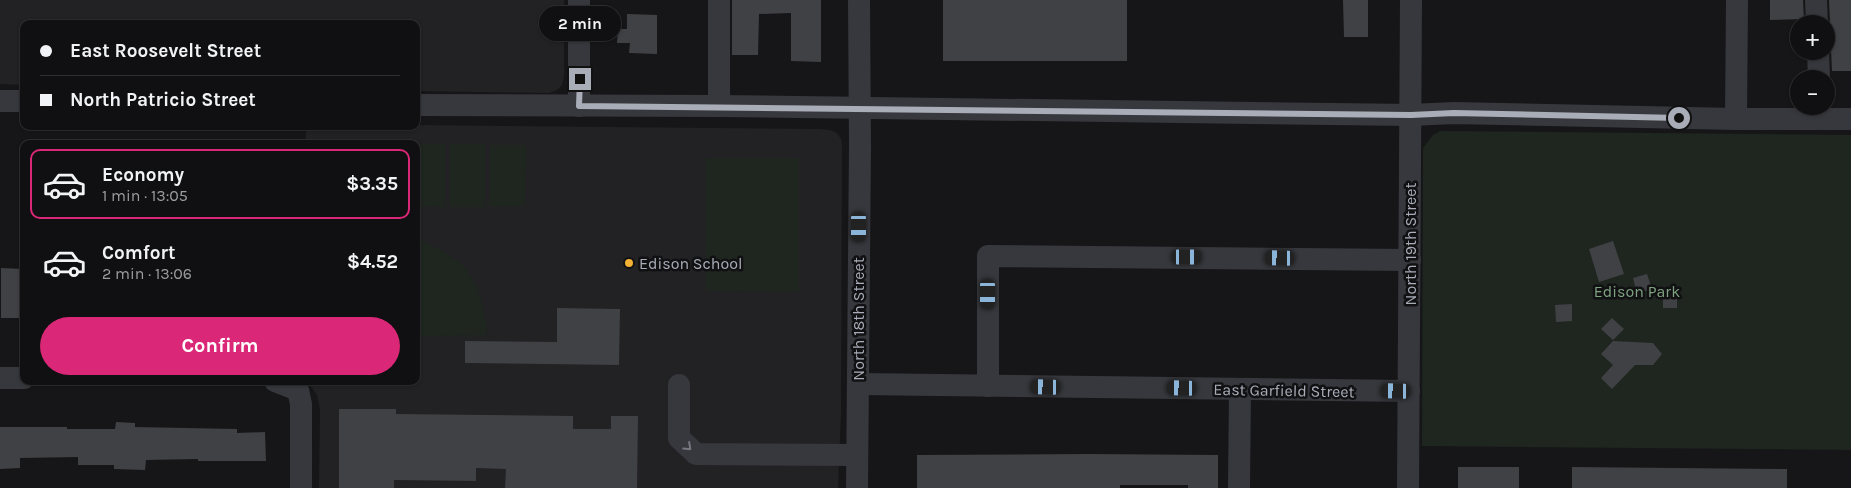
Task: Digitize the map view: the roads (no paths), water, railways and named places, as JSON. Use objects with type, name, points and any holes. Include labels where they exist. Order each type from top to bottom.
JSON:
[{"type":"street","points":[[579,0],[579,106]]},
{"type":"street","points":[[719,0],[719,106]]},
{"type":"street","name":"North 18th Street","points":[[857,488],[859,0]]},
{"type":"street","name":"North 19th Street","points":[[1408,488],[1411,0]]},
{"type":"street","points":[[1736,0],[1736,119]]},
{"type":"street","points":[[1816,0],[1817,15]]},
{"type":"street","points":[[0,100],[20,101]]},
{"type":"street","points":[[420,105],[719,106],[1411,115],[1454,113],[1736,119],[1790,114]]},
{"type":"street","points":[[1833,115],[1851,119]]},
{"type":"street","points":[[988,386],[988,256],[1410,260]]},
{"type":"street","points":[[0,378],[20,378]]},
{"type":"street","name":"East Garfield Street","points":[[858,384],[1409,391]]},
{"type":"street","points":[[285,385],[298,390],[301,404],[302,488]]},
{"type":"street","points":[[679,385],[679,438],[696,454],[858,455]]},
{"type":"street","points":[[1239,488],[1240,389]]},
{"type":"place","name":"Edison School","points":[[629,263]]},
{"type":"park label","name":"Edison Park","points":[[1637,291]]}]
